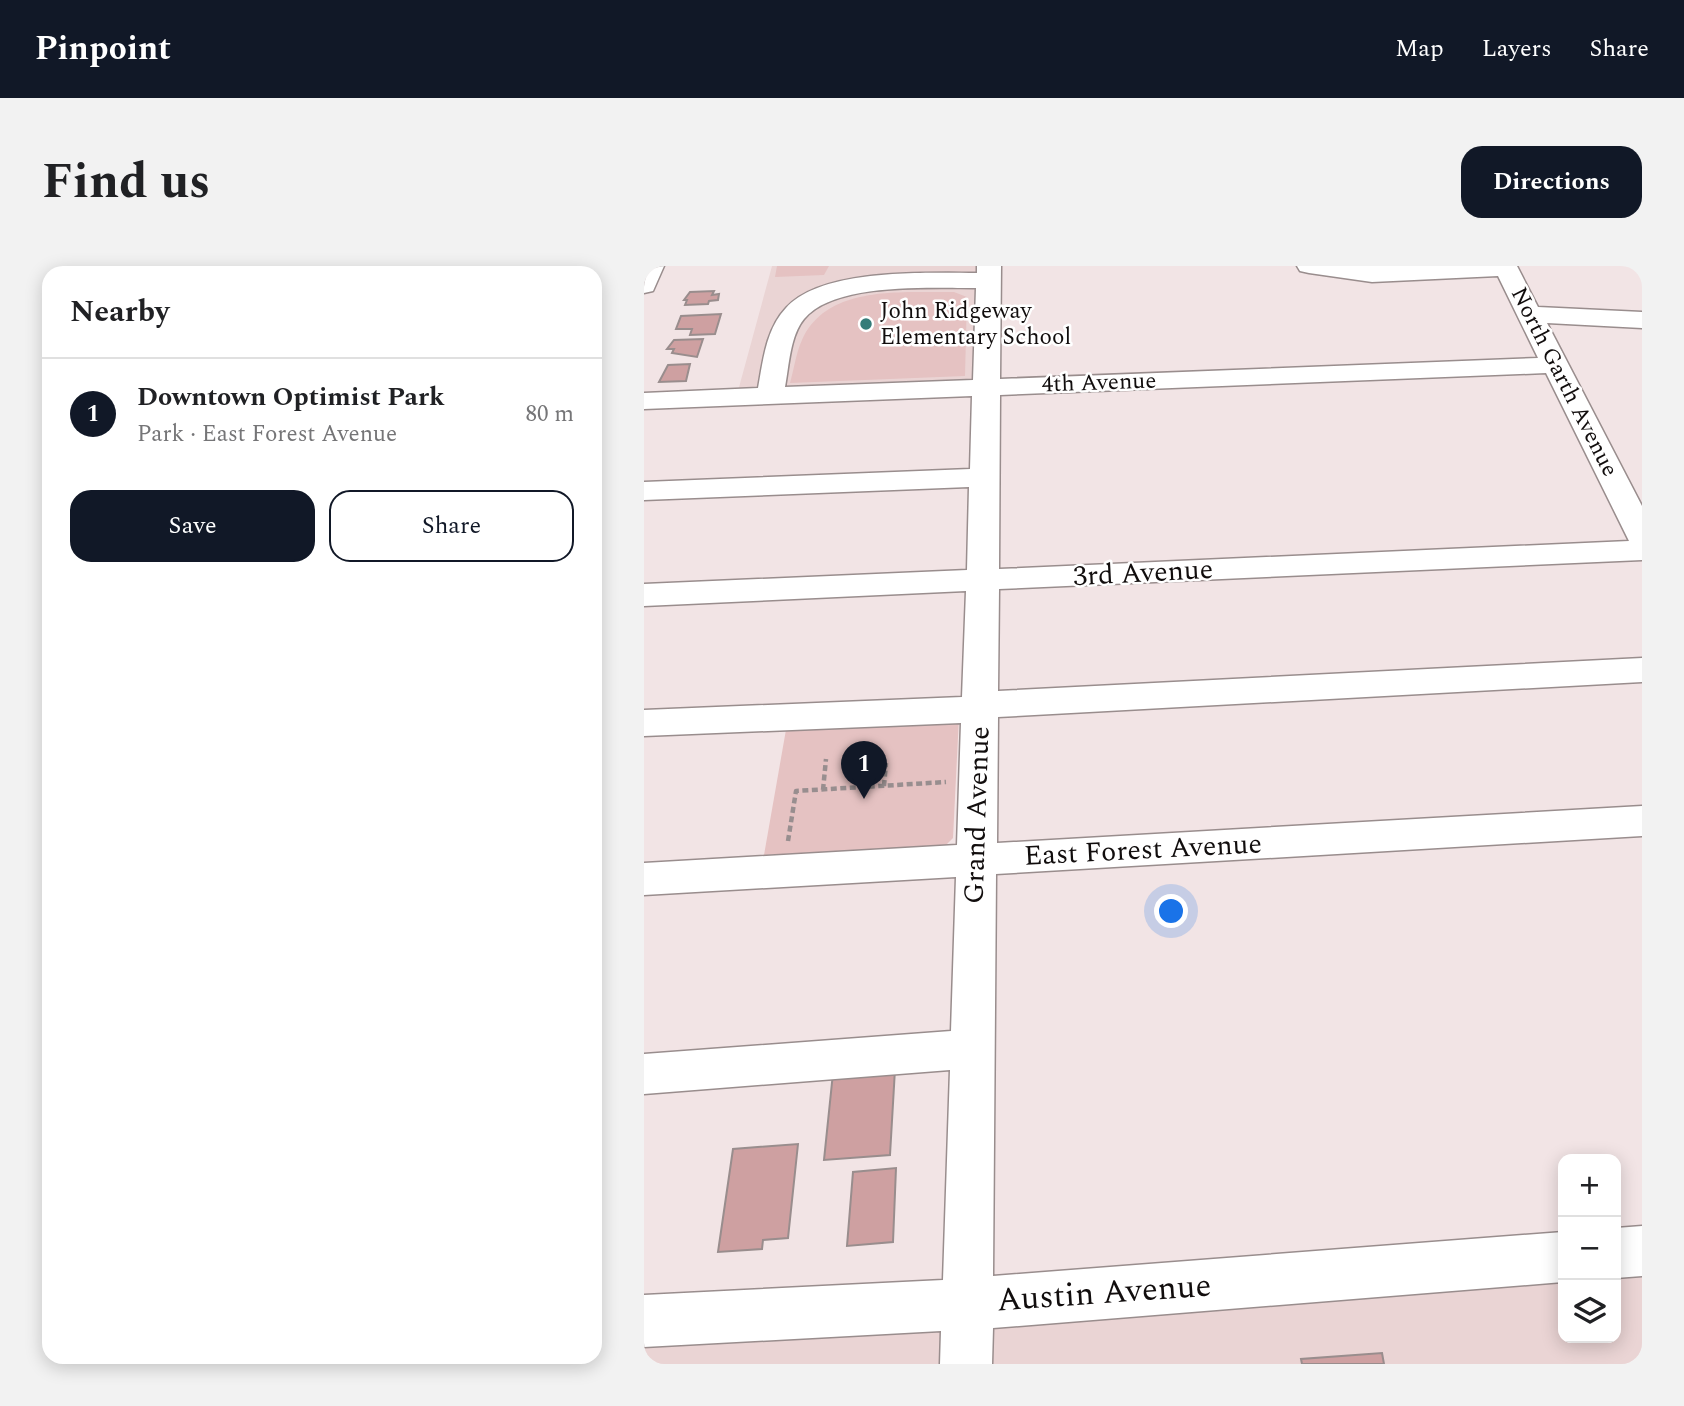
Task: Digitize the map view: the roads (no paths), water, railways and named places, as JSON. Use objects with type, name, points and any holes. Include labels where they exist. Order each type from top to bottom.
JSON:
[{"type":"street","points":[[644,286],[652,266]]},
{"type":"street","points":[[1309,266],[1372,275],[1506,267]]},
{"type":"street","name":"North Garth Avenue","points":[[1506,267],[1554,365],[1635,507],[1642,536]]},
{"type":"street","points":[[770,396],[782,342],[794,313],[818,297],[850,287],[989,273]]},
{"type":"street","name":"Grand Avenue","points":[[966,1364],[975,859],[985,580],[989,273]]},
{"type":"street","points":[[1529,314],[1642,320]]},
{"type":"street","name":"4th Avenue","points":[[644,401],[1554,365]]},
{"type":"street","points":[[644,491],[986,477]]},
{"type":"street","name":"3rd Avenue","points":[[644,595],[1642,550]]},
{"type":"street","points":[[644,723],[1642,670]]},
{"type":"street","name":"East Forest Avenue","points":[[644,878],[1642,821]]},
{"type":"street","points":[[644,1074],[972,1049]]},
{"type":"street","points":[[1621,1253],[1642,1251]]},
{"type":"street","name":"Austin Avenue","points":[[644,1321],[968,1304],[1558,1257]]},
{"type":"place","name":"John Ridgeway Elementary School","points":[[866,324]]},
{"type":"place","name":"Downtown Optimist Park","points":[[864,799]]}]
